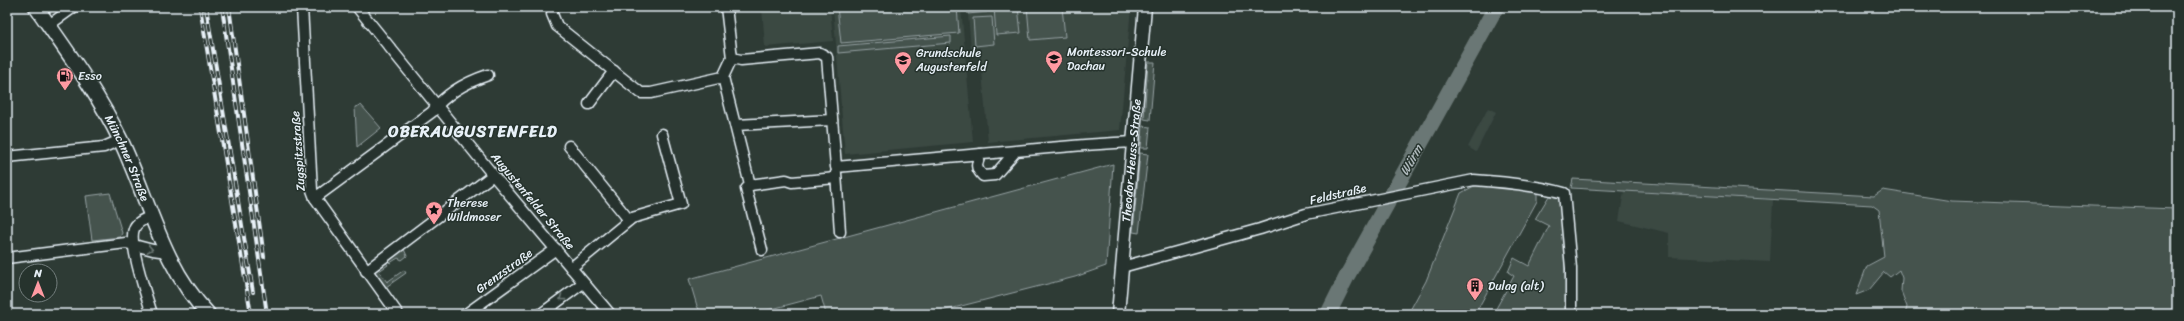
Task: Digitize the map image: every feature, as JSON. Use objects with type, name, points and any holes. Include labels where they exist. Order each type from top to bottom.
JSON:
[{"type":"main road","name":"Münchner Straße","points":[[36,7],[98,99],[120,140],[167,252],[181,279],[208,314]]},
{"type":"street","points":[[49,25],[74,7]]},
{"type":"street","name":"Zugspitzstraße","points":[[302,7],[312,190],[315,198],[398,314]]},
{"type":"street","name":"Augustenfelder Straße","points":[[357,7],[493,175],[610,314]]},
{"type":"street","points":[[553,7],[552,14],[557,26],[641,93],[651,93],[723,77]]},
{"type":"street","points":[[726,7],[732,58],[723,77],[750,185]]},
{"type":"street","name":"Theodor-Heuss-Straße","points":[[1118,314],[1145,7]]},
{"type":"street","points":[[732,58],[741,60],[820,53],[827,57],[840,232]]},
{"type":"street","points":[[588,104],[614,71]]},
{"type":"street","points":[[315,198],[432,112],[437,104],[470,81],[488,75]]},
{"type":"street","points":[[736,125],[832,120]]},
{"type":"street","points":[[572,268],[632,218],[681,204],[662,134]]},
{"type":"street","points":[[7,157],[104,147],[120,140]]},
{"type":"street","points":[[836,167],[1134,142]]},
{"type":"street","points":[[569,146],[629,220]]},
{"type":"street","points":[[982,154],[976,163],[976,168],[983,176],[989,177],[1000,171],[1016,151]]},
{"type":"street","points":[[366,271],[493,175]]},
{"type":"street","points":[[762,250],[746,189],[750,185],[786,180],[792,182],[836,178]]},
{"type":"street","name":"Feldstraße","points":[[1122,267],[1260,229],[1306,214],[1474,180],[1545,188],[1564,193],[1571,268],[1571,314]]},
{"type":"street","points":[[151,216],[136,225],[133,230],[134,246],[152,314]]},
{"type":"street","points":[[7,258],[126,243],[134,246],[167,252]]},
{"type":"street","name":"Grenzstraße","points":[[466,314],[556,249]]},
{"type":"street","points":[[541,314],[583,282]]},
{"type":"shaded area","points":[[762,7],[830,7],[833,41],[765,47]]},
{"type":"shaded area","name":"Grundschule Augustenfeld","points":[[833,7],[961,7],[973,142],[845,154]]},
{"type":"shaded area","points":[[837,7],[957,7],[959,33],[841,43]]},
{"type":"shaded area","points":[[968,7],[986,7],[987,12],[968,14]]},
{"type":"shaded area","name":"Montessori-Schule Dachau","points":[[986,7],[1131,7],[1120,130],[988,142],[980,48],[971,48],[968,14],[987,12]]},
{"type":"shaded area","points":[[994,7],[1018,7],[1021,33],[996,35]]},
{"type":"shaded area","points":[[1027,7],[1062,7],[1065,37],[1030,40]]},
{"type":"shaded area","points":[[992,17],[994,44],[975,46],[973,18]]},
{"type":"shaded area","points":[[951,36],[951,43],[838,53],[838,46]]},
{"type":"shaded area","points":[[1148,62],[1155,62],[1150,120],[1144,119]]},
{"type":"shaded area","points":[[361,105],[381,128],[357,147],[355,107]]},
{"type":"shaded area","points":[[1488,108],[1496,112],[1476,152],[1468,147]]},
{"type":"shaded area","points":[[1143,126],[1150,127],[1148,148],[1141,148]]},
{"type":"shaded area","points":[[1140,153],[1148,154],[1139,233],[1133,232]]},
{"type":"shaded area","points":[[1113,164],[1106,266],[1075,277],[930,314],[826,314],[821,296],[753,314],[702,314],[697,306],[689,279]]},
{"type":"shaded area","points":[[1573,179],[1874,196],[1883,190],[1952,201],[2177,209],[2177,314],[1905,314],[1907,307],[1901,291],[1902,278],[1899,270],[1890,277],[1884,272],[1869,290],[1856,295],[1867,266],[1884,257],[1879,210],[1872,205],[1571,188]]},
{"type":"shaded area","points":[[1476,185],[1534,191],[1537,194],[1537,201],[1475,314],[1408,314],[1426,281],[1461,193]]},
{"type":"shaded area","points":[[1624,191],[1773,200],[1770,262],[1669,257],[1669,233],[1619,221]]},
{"type":"shaded area","points":[[110,193],[122,233],[120,237],[92,240],[86,196]]},
{"type":"shaded area","points":[[1549,196],[1562,200],[1567,314],[1493,314],[1514,276],[1508,272],[1514,258],[1529,266],[1549,226],[1535,219]]},
{"type":"shaded area","points":[[403,247],[407,256],[402,260],[398,258],[390,263],[387,260]]},
{"type":"shaded area","points":[[385,261],[388,265],[379,271],[387,282],[404,270],[406,273],[386,287],[374,272],[375,269]]},
{"type":"waterway","name":"Würm","points":[[1328,314],[1348,274],[1496,7]]},
{"type":"railway","points":[[200,7],[251,314]]},
{"type":"railway","points":[[206,7],[253,292]]},
{"type":"railway","points":[[222,7],[267,314]]},
{"type":"railway","points":[[229,7],[264,257]]},
{"type":"place","name":"Montessori-Schule Dachau","points":[[1054,74]]},
{"type":"place","name":"Grundschule Augustenfeld","points":[[903,75]]},
{"type":"place","name":"Esso","points":[[65,91]]},
{"type":"place","name":"Therese Wildmoser","points":[[434,225]]},
{"type":"place","name":"Dulag (alt)","points":[[1475,301]]},
{"type":"district","name":"OBERAUGUSTENFELD","points":[[473,131]]}]
